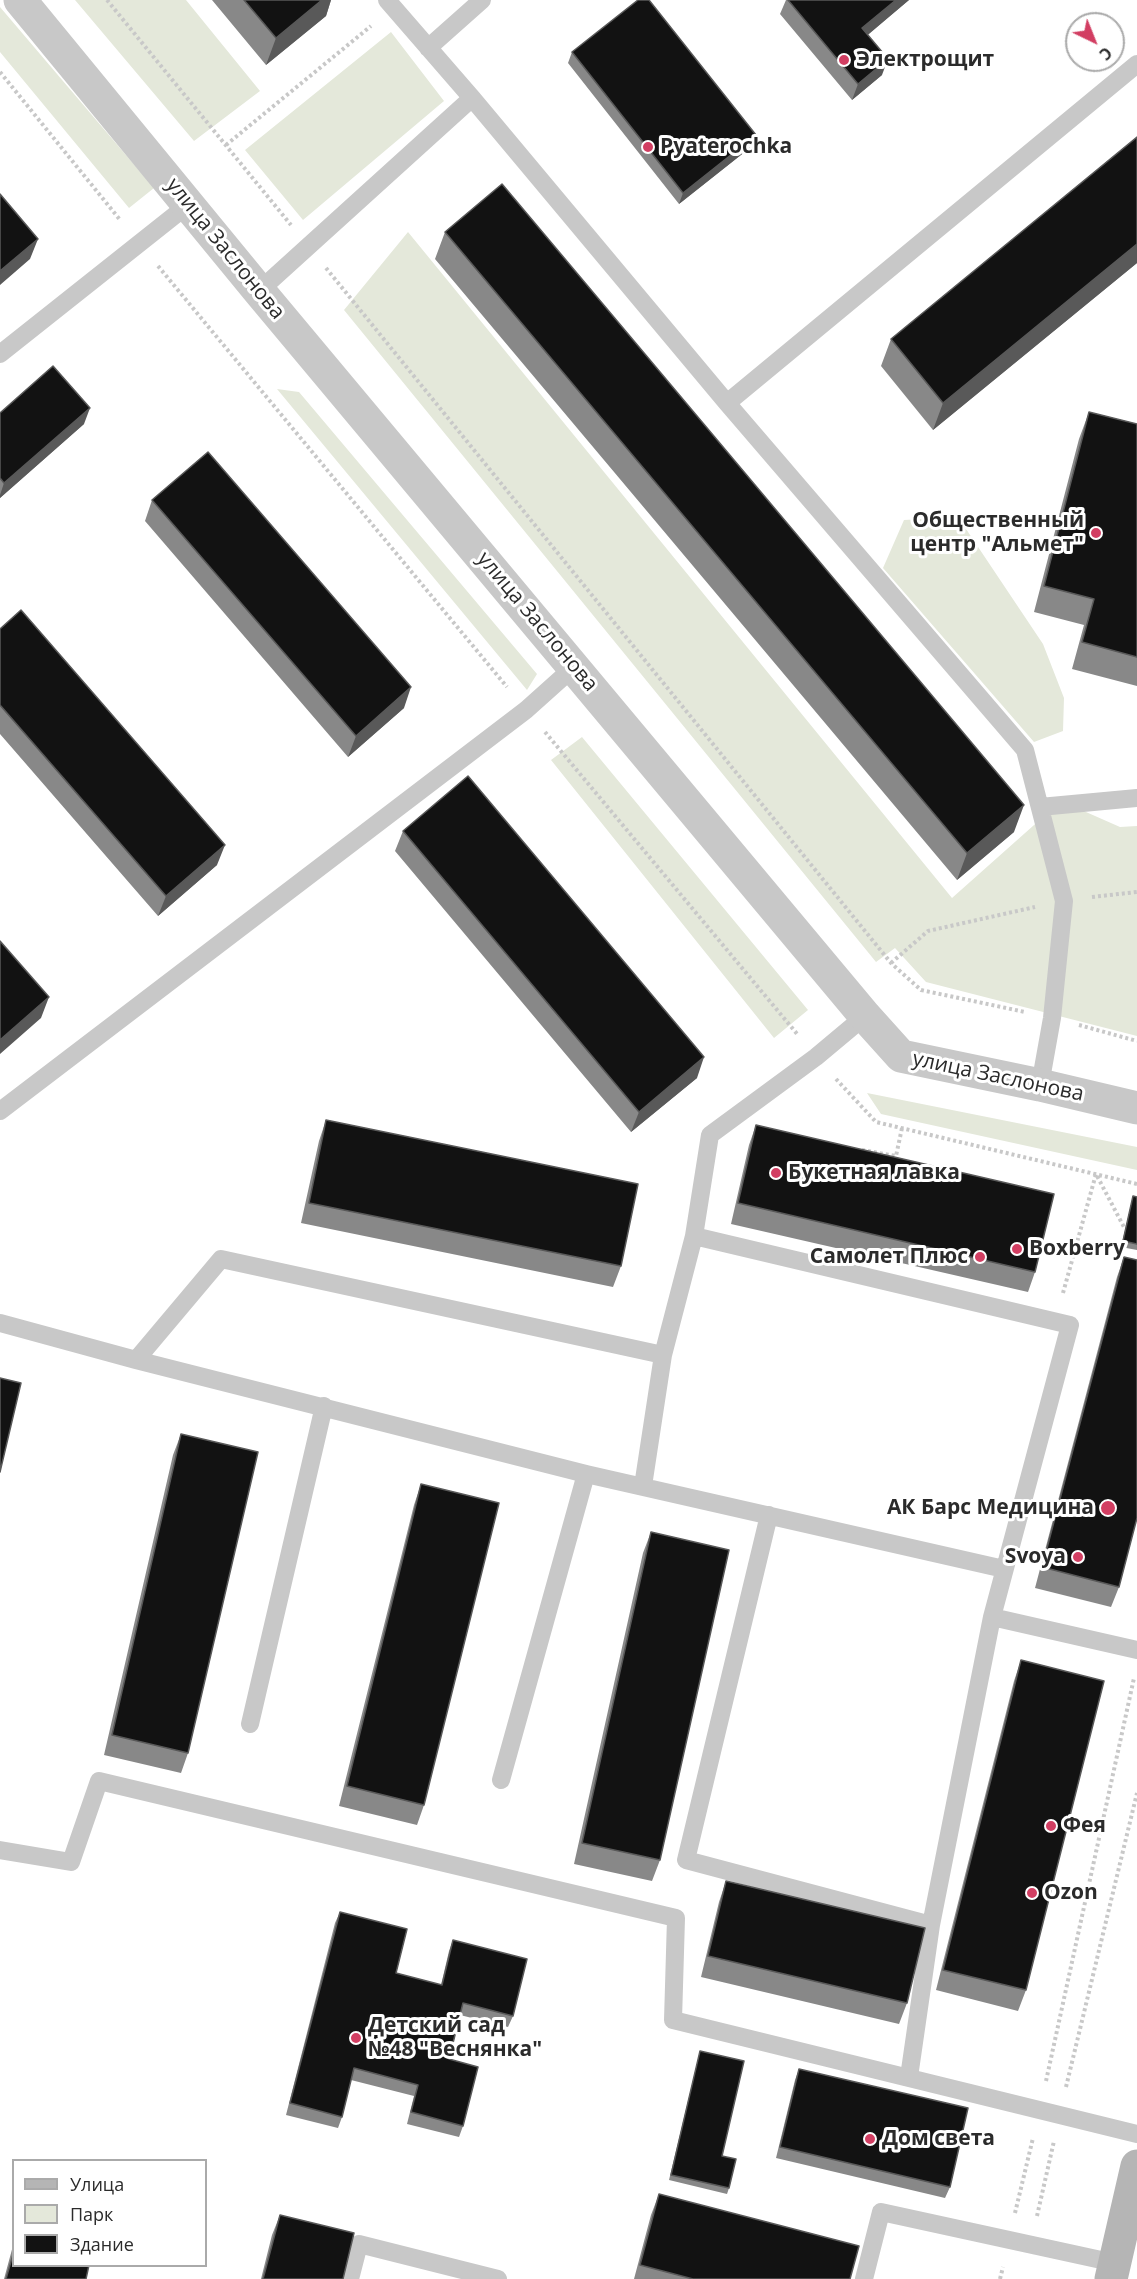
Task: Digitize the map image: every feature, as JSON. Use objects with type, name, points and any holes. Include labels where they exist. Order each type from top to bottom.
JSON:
[{"type":"main road","points":[[1113,2271],[1137,2166]]},
{"type":"street","name":"улица Заслонова","points":[[20,0],[259,291],[865,1016],[901,1056],[1040,1084],[1137,1108]]},
{"type":"lane","points":[[428,48],[482,0]]},
{"type":"lane","points":[[390,4],[472,98],[727,403],[1025,750],[1064,901],[1052,1018],[1040,1084]]},
{"type":"lane","points":[[727,403],[1137,64]]},
{"type":"lane","points":[[259,291],[472,98]]},
{"type":"lane","points":[[0,354],[189,204]]},
{"type":"lane","points":[[0,1111],[526,710],[574,667]]},
{"type":"lane","points":[[1040,807],[1137,798]]},
{"type":"lane","points":[[643,1486],[663,1355],[694,1236],[710,1135],[816,1057],[865,1016]]},
{"type":"lane","points":[[694,1236],[1070,1325],[992,1617],[932,1925],[909,2077]]},
{"type":"lane","points":[[136,1360],[221,1259],[663,1355]]},
{"type":"lane","points":[[0,1323],[136,1360],[586,1474],[1004,1569]]},
{"type":"lane","points":[[250,1724],[324,1406]]},
{"type":"lane","points":[[501,1780],[586,1474]]},
{"type":"lane","points":[[769,1515],[686,1860],[932,1925]]},
{"type":"lane","points":[[992,1617],[1137,1650]]},
{"type":"lane","points":[[0,1850],[71,1862],[99,1781],[676,1918],[673,2020],[1137,2134]]},
{"type":"lane","points":[[864,2279],[881,2212],[1031,2244],[1113,2271]]},
{"type":"lane","points":[[350,2279],[359,2244],[498,2279]]},
{"type":"path","points":[[107,0],[891,963],[921,990],[1052,1018],[1137,1041]]},
{"type":"path","points":[[226,145],[390,4]]},
{"type":"path","points":[[891,963],[928,931],[1064,901],[1137,892]]},
{"type":"path","points":[[861,1150],[896,1156],[902,1128]]},
{"type":"path","points":[[1044,1319],[1060,1303],[1096,1174],[1125,1229]]},
{"type":"path","points":[[1000,2279],[1040,2110],[1134,1678]]},
{"type":"path","points":[[1031,2244],[1059,2115],[1137,1794]]},
{"type":"green space","points":[[75,0],[186,0],[260,91],[194,141]]},
{"type":"green space","points":[[0,7],[154,188],[129,208],[0,52]]},
{"type":"green space","points":[[391,32],[444,101],[303,220],[245,150]]},
{"type":"green space","points":[[408,232],[952,898],[1061,801],[1120,827],[1137,826],[1137,1036],[926,982],[895,948],[876,962],[344,310]]},
{"type":"green space","points":[[277,389],[299,392],[537,674],[527,690]]},
{"type":"green space","points":[[958,517],[1043,644],[1064,698],[1063,731],[1034,742],[883,568],[904,520]]},
{"type":"green space","points":[[582,737],[808,1010],[774,1038],[551,760]]},
{"type":"green space","points":[[867,1093],[1137,1147],[1137,1170],[881,1114]]},
{"type":"building","points":[[244,0],[322,0],[276,38]]},
{"type":"building","points":[[638,0],[649,0],[756,135],[683,193],[572,52]]},
{"type":"building","name":"Электрощит","points":[[788,0],[896,0],[862,28],[888,59],[858,84]]},
{"type":"building","points":[[1137,137],[1137,244],[943,403],[891,339]]},
{"type":"building","points":[[502,184],[1024,805],[967,853],[445,232]]},
{"type":"building","points":[[0,194],[38,239],[0,271]]},
{"type":"building","points":[[53,366],[90,408],[4,483],[0,478],[0,413]]},
{"type":"building","name":"Общественный центр \"Альмет\"","points":[[1089,412],[1137,424],[1137,657],[1082,642],[1094,599],[1044,586]]},
{"type":"building","points":[[208,452],[411,687],[356,736],[152,500]]},
{"type":"building","points":[[21,610],[225,845],[166,896],[0,705],[0,629]]},
{"type":"building","points":[[468,776],[704,1057],[639,1112],[403,831]]},
{"type":"building","points":[[0,941],[49,997],[0,1040]]},
{"type":"building","points":[[326,1120],[638,1184],[621,1266],[309,1203]]},
{"type":"building","points":[[756,1125],[1054,1194],[1035,1272],[738,1203]]},
{"type":"building","points":[[1133,1196],[1137,1197],[1137,1244],[1123,1241]]},
{"type":"building","points":[[1124,1257],[1137,1260],[1137,1518],[1119,1587],[1042,1567]]},
{"type":"building","points":[[0,1378],[21,1383],[0,1472]]},
{"type":"building","points":[[181,1434],[258,1452],[188,1753],[112,1735]]},
{"type":"building","points":[[421,1484],[499,1503],[424,1805],[347,1786]]},
{"type":"building","points":[[651,1532],[729,1550],[660,1860],[582,1843]]},
{"type":"building","points":[[1021,1660],[1104,1681],[1026,1990],[943,1970]]},
{"type":"building","points":[[726,1881],[925,1928],[907,2003],[708,1956]]},
{"type":"building","points":[[340,1912],[407,1929],[396,1973],[442,1985],[453,1940],[527,1959],[513,2016],[463,2003],[449,2059],[478,2067],[463,2126],[411,2112],[418,2085],[354,2068],[342,2117],[290,2103]]},
{"type":"building","points":[[700,2051],[744,2061],[722,2156],[736,2159],[729,2188],[671,2175]]},
{"type":"building","name":"Дом света","points":[[799,2069],[968,2108],[950,2187],[780,2147]]},
{"type":"building","points":[[659,2194],[859,2246],[850,2279],[693,2279],[640,2265]]},
{"type":"building","points":[[280,2215],[354,2233],[343,2279],[263,2279]]},
{"type":"building","points":[[12,2258],[12,2267],[89,2267],[86,2279],[6,2279]]},
{"type":"place","name":"Электрощит","points":[[844,60]]},
{"type":"place","name":"Pyaterochka","points":[[648,147]]},
{"type":"place","name":"Общественный центр \"Альмет\"","points":[[1096,533]]},
{"type":"place","name":"Букетная лавка","points":[[776,1173]]},
{"type":"place","name":"Boxberry","points":[[1017,1249]]},
{"type":"place","name":"Самолет Плюс","points":[[980,1257]]},
{"type":"place","name":"АК Барс Медицина","points":[[1108,1508]]},
{"type":"place","name":"Svoya","points":[[1078,1557]]},
{"type":"place","name":"Фея","points":[[1051,1826]]},
{"type":"place","name":"Ozon","points":[[1032,1893]]},
{"type":"place","name":"Детский сад №48 \"Веснянка\"","points":[[356,2038]]},
{"type":"place","name":"Дом света","points":[[870,2139]]}]
